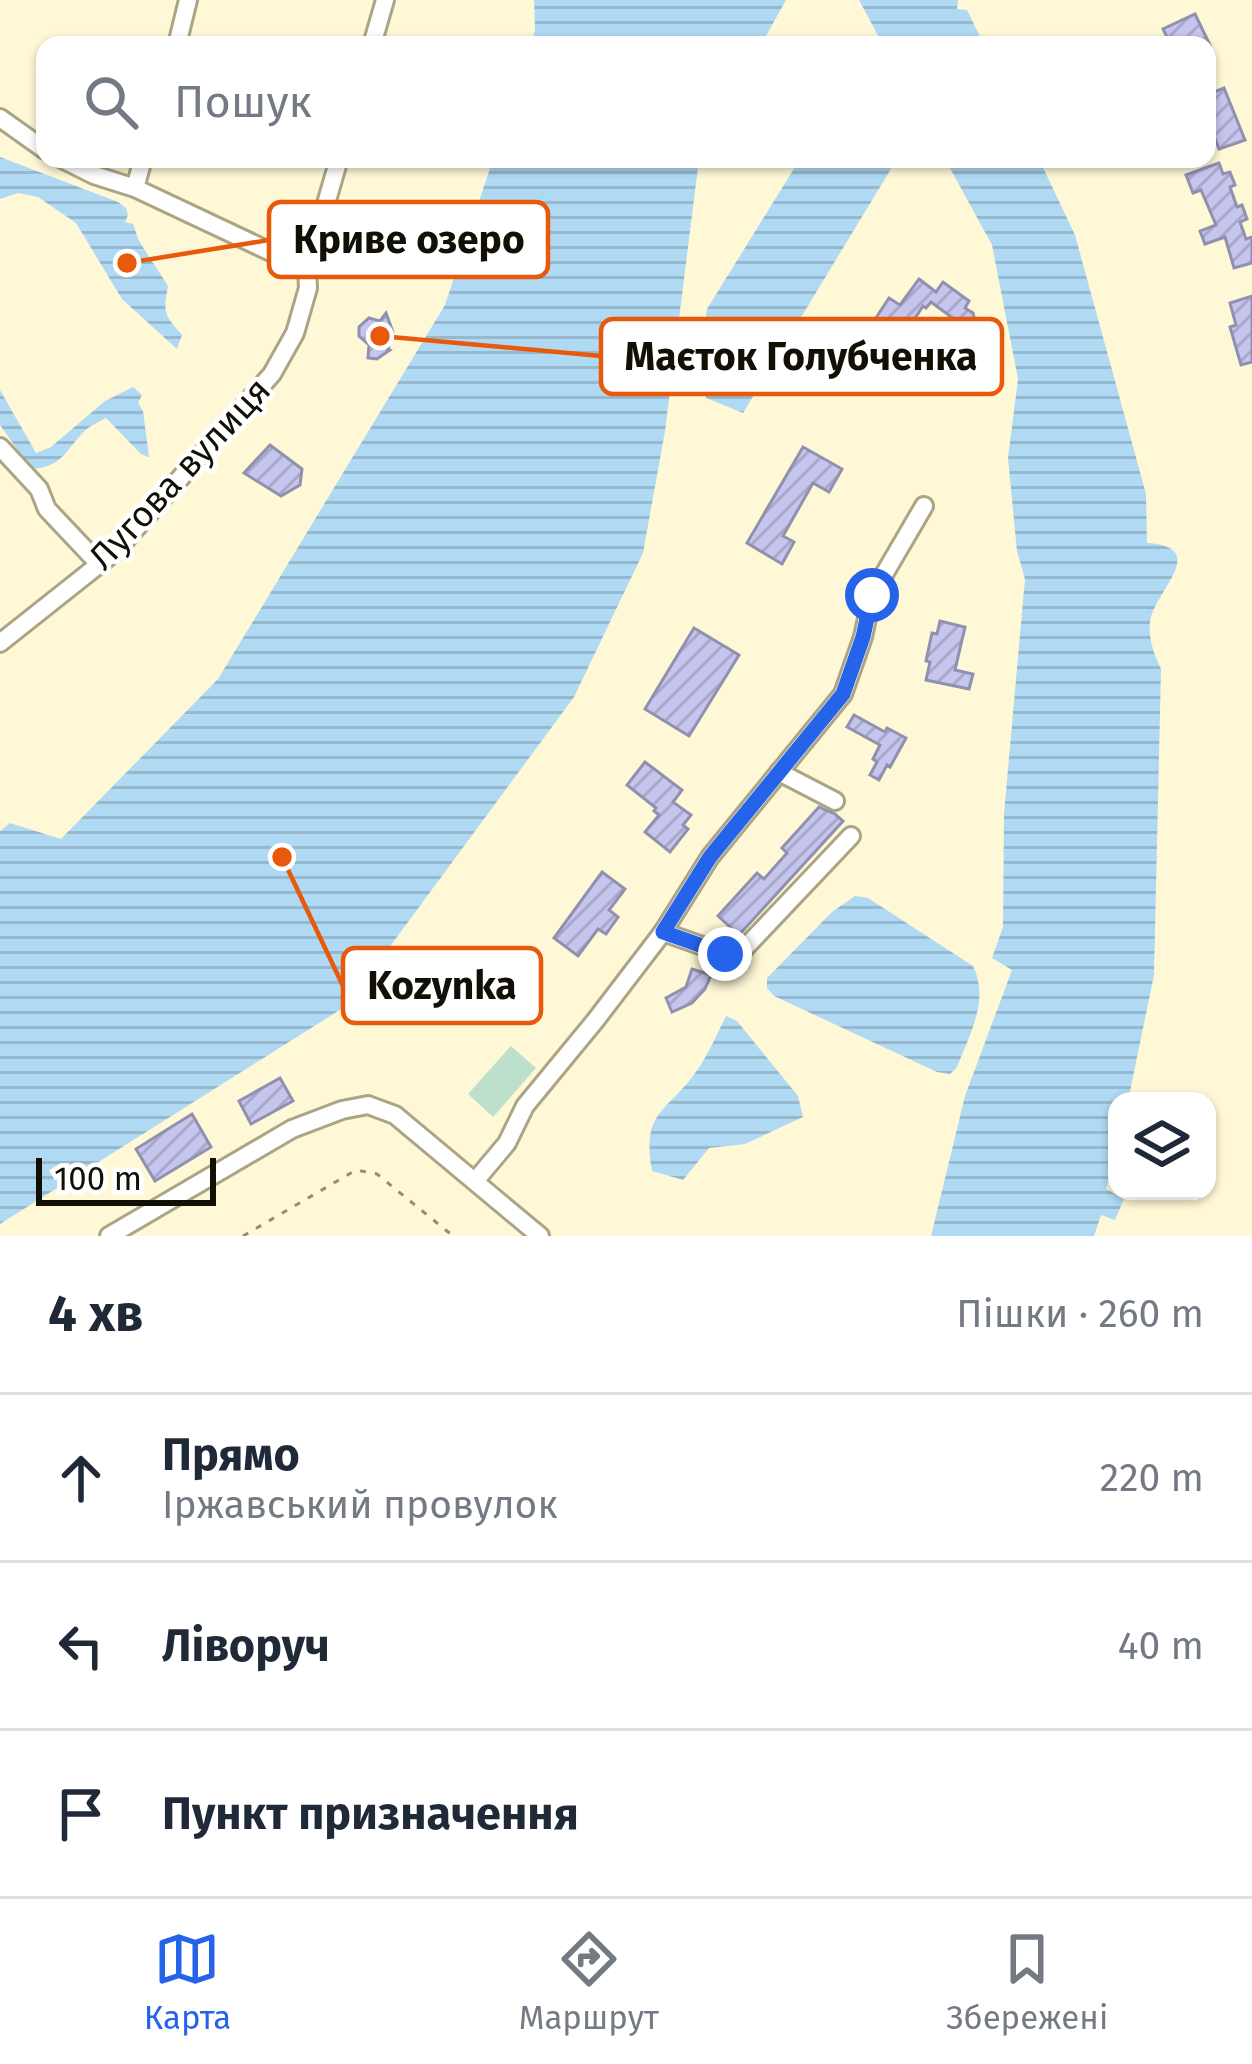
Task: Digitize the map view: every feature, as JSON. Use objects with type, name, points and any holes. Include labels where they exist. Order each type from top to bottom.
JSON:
[{"type":"street","points":[[179,36],[188,0]]},
{"type":"street","points":[[375,36],[386,0]]},
{"type":"street","points":[[0,118],[36,144]]},
{"type":"street","points":[[80,168],[135,188],[307,269]]},
{"type":"street","points":[[135,188],[141,168]]},
{"type":"street","name":"Лугова вулиця","points":[[0,643],[116,551],[272,374],[295,333],[308,288],[307,269],[336,168]]},
{"type":"street","points":[[0,447],[39,489],[47,509],[98,563]]},
{"type":"street","points":[[476,1180],[507,1143],[525,1106],[663,932],[710,857],[843,694],[872,595],[924,506]]},
{"type":"street","points":[[779,772],[835,801]]},
{"type":"street","points":[[663,932],[725,954],[742,951],[851,836]]},
{"type":"street","points":[[110,1236],[292,1129],[368,1105],[394,1115],[540,1236]]},
{"type":"path","points":[[243,1236],[356,1170],[377,1174],[452,1236]]},
{"type":"green space","points":[[511,1046],[536,1068],[493,1117],[468,1094]]},
{"type":"water","points":[[534,0],[786,0],[766,36],[533,36]]},
{"type":"water","points":[[859,0],[958,0],[957,9],[967,10],[980,36],[878,36]]},
{"type":"water","points":[[0,157],[126,208],[125,222],[133,224],[168,286],[166,313],[182,335],[177,349],[122,299],[76,223],[38,197],[18,193],[0,199]]},
{"type":"water","points":[[490,168],[698,168],[665,431],[643,553],[574,697],[346,1006],[0,1224],[0,831],[10,823],[61,839],[218,679],[445,305]]},
{"type":"water","points":[[794,168],[892,168],[743,413],[706,398],[697,378],[707,309]]},
{"type":"water","points":[[950,168],[1043,168],[1075,235],[1146,494],[1147,543],[1166,546],[1177,562],[1153,610],[1150,628],[1161,669],[1154,975],[1130,1092],[1108,1092],[1106,1189],[1108,1200],[1124,1200],[1115,1220],[1101,1215],[1094,1236],[931,1236],[965,1096],[1012,970],[992,958],[1003,927],[1004,814],[1025,579],[1017,551],[1008,458],[1018,379],[992,245]]},
{"type":"water","points":[[133,387],[142,395],[138,403],[149,457],[106,418],[88,428],[58,460],[31,469],[0,425],[0,390],[36,453],[51,447],[105,401]]},
{"type":"water","points":[[855,896],[868,898],[973,966],[979,1004],[957,1067],[950,1074],[774,996],[767,988],[767,978],[832,912]]},
{"type":"water","points":[[726,1016],[737,1021],[798,1096],[803,1117],[745,1144],[709,1148],[683,1180],[652,1171],[654,1123],[698,1069]]},
{"type":"building","points":[[1195,14],[1206,36],[1166,36],[1163,29]]},
{"type":"building","points":[[1224,88],[1245,140],[1219,149],[1216,141],[1216,91]]},
{"type":"building","points":[[1216,164],[1223,174],[1230,172],[1237,207],[1242,205],[1247,219],[1240,222],[1246,239],[1252,237],[1252,263],[1234,268],[1225,237],[1205,244],[1200,231],[1216,225],[1201,190],[1193,193],[1186,175],[1216,168]]},
{"type":"building","points":[[919,279],[936,292],[943,282],[969,301],[965,308],[973,313],[980,340],[961,346],[954,319],[931,302],[923,306],[890,357],[862,339],[889,298],[900,305]]},
{"type":"building","points":[[1252,296],[1252,362],[1241,365],[1230,327],[1236,325],[1230,303]]},
{"type":"building","points":[[386,313],[393,332],[390,350],[377,359],[368,358],[369,345],[359,336],[359,327],[369,318],[380,321]]},
{"type":"building","points":[[270,445],[302,469],[300,485],[281,496],[244,473]]},
{"type":"building","points":[[803,447],[842,469],[829,492],[813,483],[783,536],[794,542],[782,564],[747,543]]},
{"type":"building","points":[[940,621],[965,627],[955,670],[973,674],[969,689],[926,680],[932,633],[937,634]]},
{"type":"building","points":[[694,628],[739,655],[689,736],[645,709]]},
{"type":"building","points":[[854,715],[906,738],[879,780],[870,775],[880,745],[847,727]]},
{"type":"building","points":[[645,762],[682,790],[673,802],[691,815],[683,825],[688,829],[670,852],[645,832],[659,815],[656,808],[627,785]]},
{"type":"building","points":[[819,807],[843,821],[739,935],[718,916],[757,873],[764,879],[787,853],[782,848]]},
{"type":"building","points":[[602,872],[625,889],[609,910],[618,917],[606,934],[598,929],[578,956],[554,938]]},
{"type":"building","points":[[692,969],[711,975],[705,989],[692,1003],[672,1012],[666,998],[686,987]]},
{"type":"building","points":[[280,1078],[293,1101],[251,1124],[239,1101]]},
{"type":"building","points":[[192,1114],[211,1147],[155,1181],[136,1149]]},
{"type":"place","name":"Криве озеро","points":[[127,263]]},
{"type":"place","name":"Маєток Голубченка","points":[[380,336]]},
{"type":"place","name":"Kozynka","points":[[282,857]]},
{"type":"route","points":[[725,954],[663,932],[710,857],[843,694],[872,595]]}]
